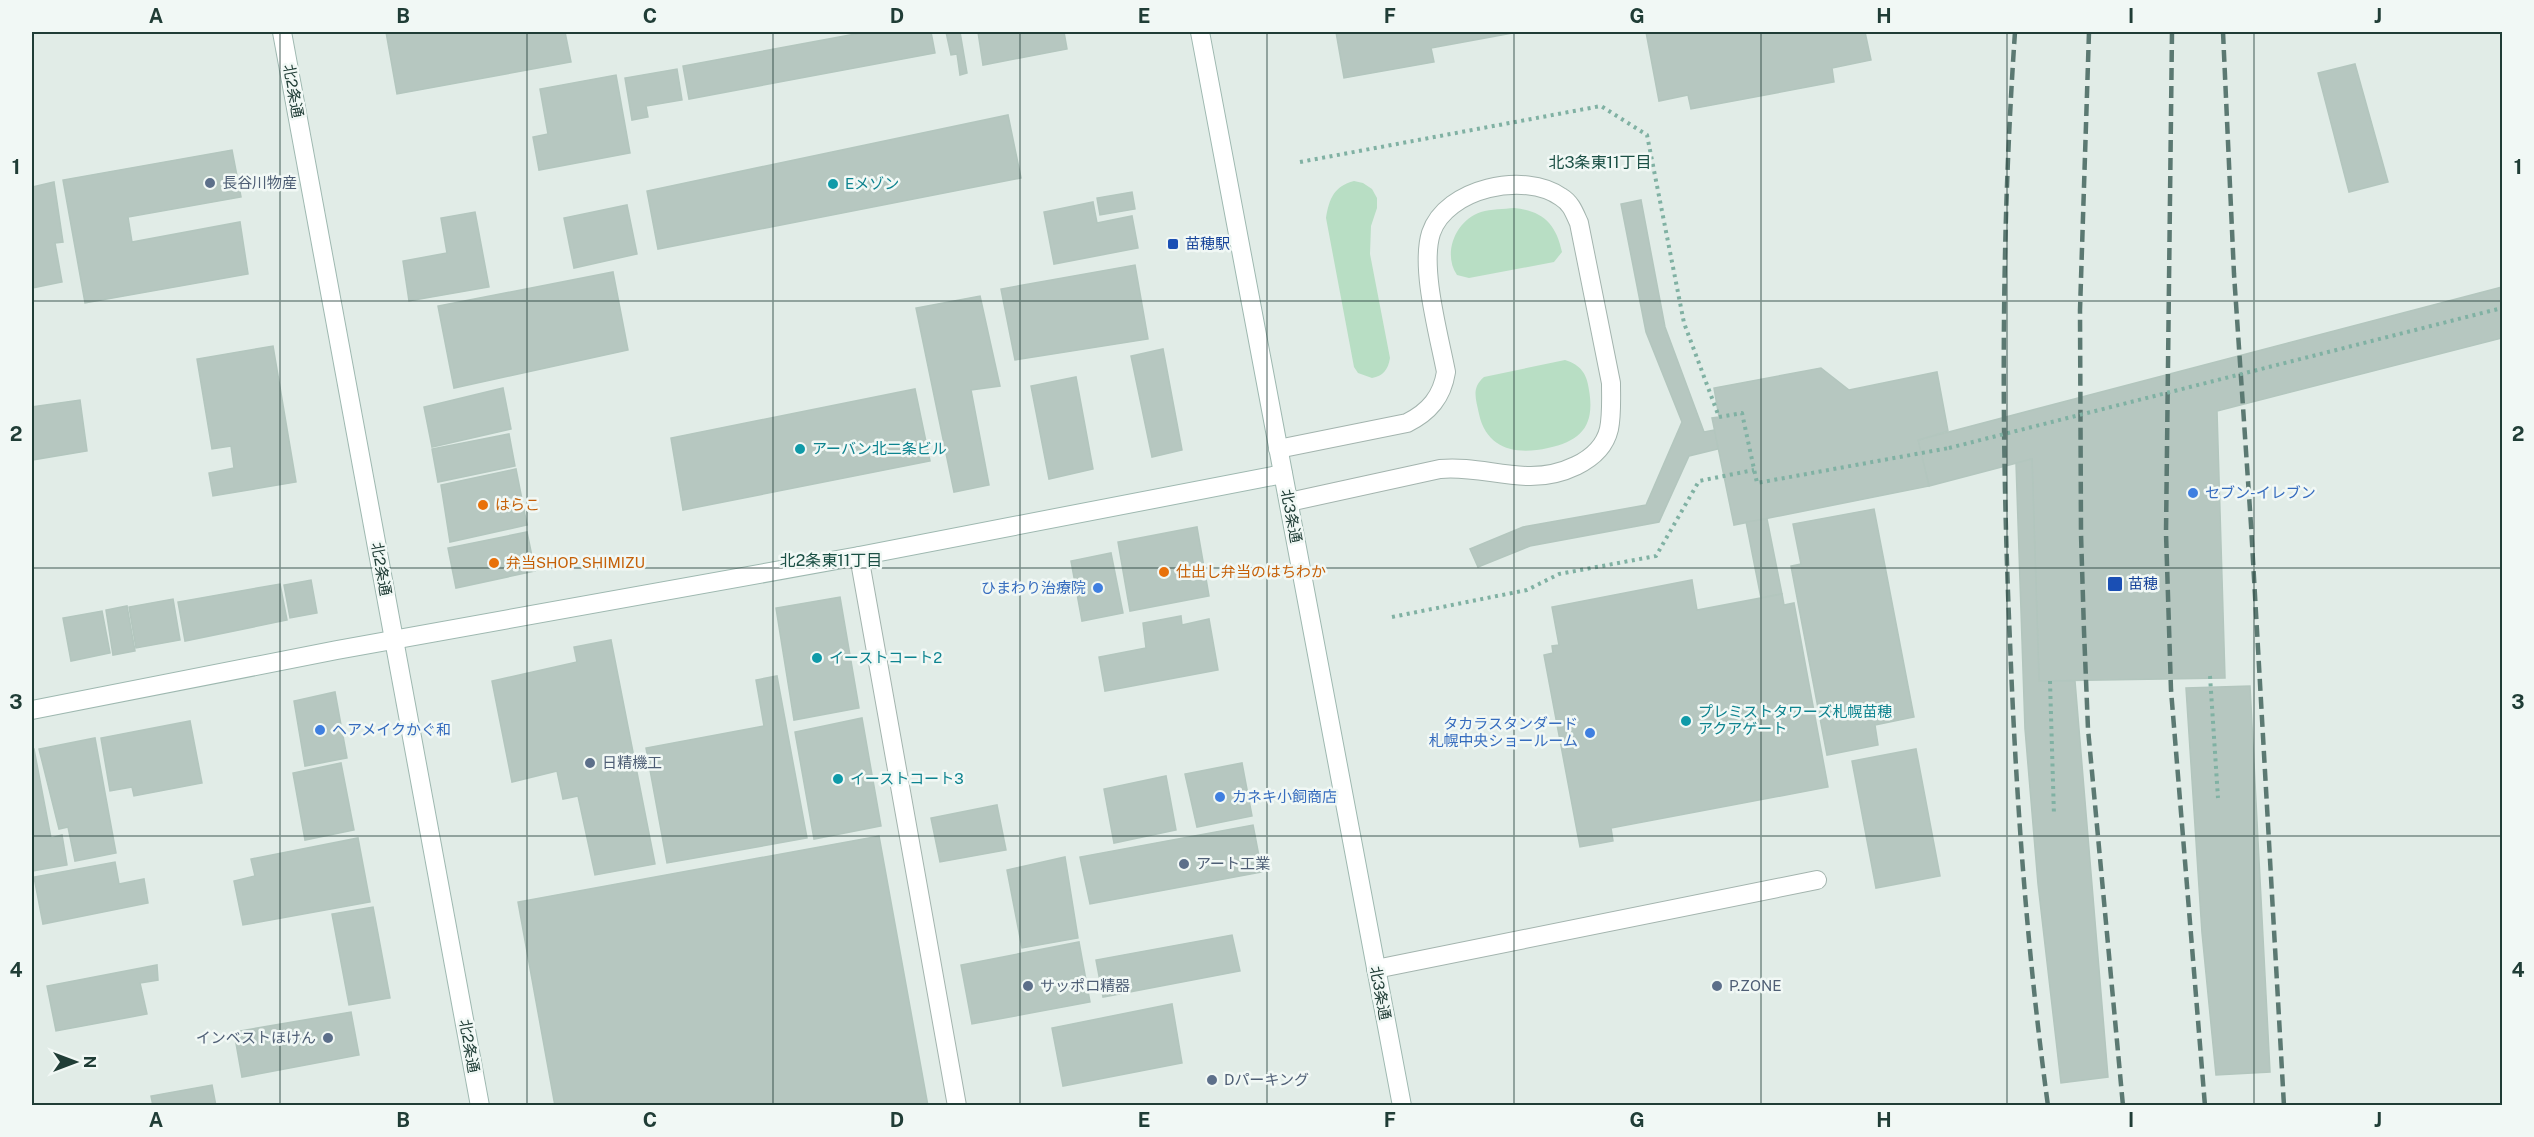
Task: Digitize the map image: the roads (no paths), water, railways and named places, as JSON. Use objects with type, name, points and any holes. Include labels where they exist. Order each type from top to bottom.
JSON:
[{"type":"street","name":"北2条通","points":[[282,32],[480,1106]]},
{"type":"street","name":"北3条通","points":[[1200,32],[1402,1106]]},
{"type":"street","points":[[1278,449],[1407,423],[1432,406],[1443,389],[1446,372],[1428,270],[1428,252],[1431,231],[1450,207],[1475,192],[1503,186],[1528,185],[1554,193],[1573,208],[1579,223],[1611,383],[1608,431],[1597,451],[1579,464],[1559,472],[1528,476],[1453,468],[1440,469],[1288,502]]},
{"type":"street","points":[[32,710],[394,640],[859,556],[1282,474]]},
{"type":"street","points":[[859,556],[957,1106]]},
{"type":"street","points":[[1376,969],[1817,880]]},
{"type":"railway","points":[[2015,32],[2005,260],[2004,413],[2007,566],[2012,700],[2023,874],[2048,1106]]},
{"type":"railway","points":[[2089,32],[2080,310],[2084,631],[2088,729],[2123,1106]]},
{"type":"railway","points":[[2172,32],[2166,533],[2171,690],[2205,1106]]},
{"type":"railway","points":[[2223,32],[2234,274],[2251,525],[2284,1106]]},
{"type":"place","name":"長谷川物産","points":[[210,183]]},
{"type":"place","name":"Eメゾン","points":[[833,184]]},
{"type":"place","name":"苗穂駅","points":[[1173,244]]},
{"type":"place","name":"アーバン北二条ビル","points":[[800,449]]},
{"type":"place","name":"セブン-イレブン","points":[[2193,493]]},
{"type":"place","name":"はらこ","points":[[483,505]]},
{"type":"place","name":"弁当SHOP SHIMIZU","points":[[494,563]]},
{"type":"place","name":"仕出し弁当のはちわか","points":[[1164,572]]},
{"type":"place","name":"苗穂","points":[[2115,584]]},
{"type":"place","name":"ひまわり治療院","points":[[1098,588]]},
{"type":"place","name":"イーストコート2","points":[[817,658]]},
{"type":"place","name":"プレミストタワーズ札幌苗穂 アクアゲート","points":[[1686,721]]},
{"type":"place","name":"ヘアメイクかぐ和","points":[[320,730]]},
{"type":"place","name":"タカラスタンダード 札幌中央ショールーム","points":[[1590,733]]},
{"type":"place","name":"日精機工","points":[[590,763]]},
{"type":"place","name":"イーストコート3","points":[[838,779]]},
{"type":"place","name":"カネキ小飼商店","points":[[1220,797]]},
{"type":"place","name":"アート工業","points":[[1184,864]]},
{"type":"place","name":"サッポロ精器","points":[[1028,986]]},
{"type":"place","name":"P.ZONE","points":[[1717,986]]},
{"type":"place","name":"インベストほけん","points":[[328,1038]]},
{"type":"place","name":"Dパーキング","points":[[1212,1080]]},
{"type":"district","name":"北3条東11丁目","points":[[1600,162]]},
{"type":"district","name":"北2条東11丁目","points":[[831,560]]}]
